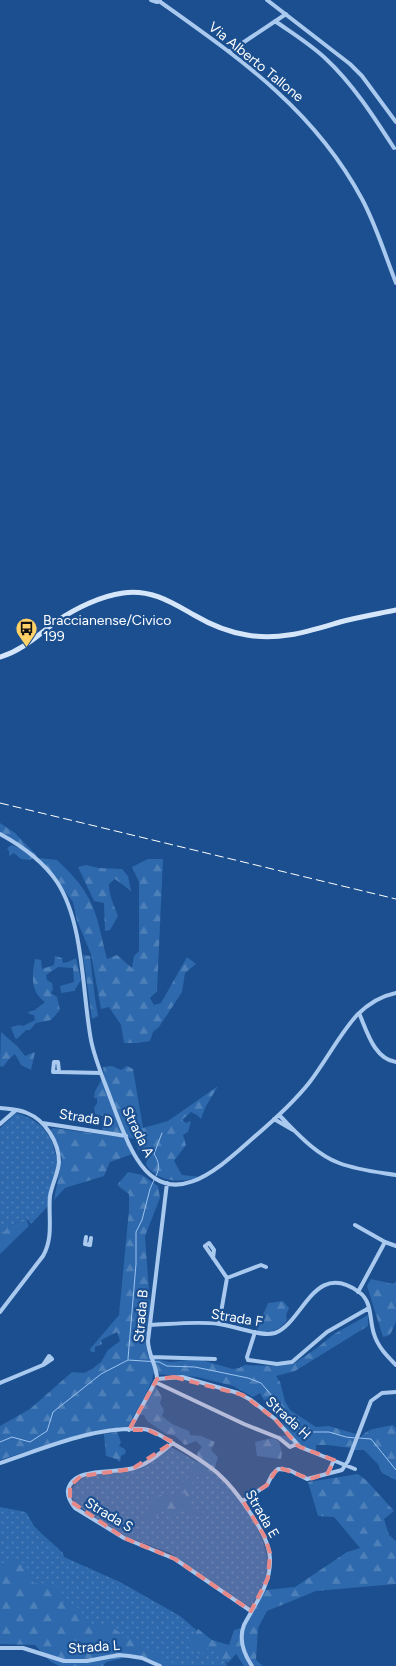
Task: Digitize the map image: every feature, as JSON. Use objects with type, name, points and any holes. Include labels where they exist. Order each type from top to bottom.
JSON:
[{"type":"main road","points":[[0,657],[18,650],[59,620],[86,605],[108,596],[124,593],[139,592],[158,595],[221,628],[260,637],[298,634],[396,610]]},
{"type":"street","points":[[152,0],[154,2],[160,1]]},
{"type":"street","points":[[268,0],[350,64],[362,76],[396,122]]},
{"type":"street","name":"Via Alberto Tallone","points":[[160,1],[229,52],[290,102],[314,128],[334,155],[363,201],[396,283]]},
{"type":"street","points":[[229,52],[286,14]]},
{"type":"street","points":[[276,21],[314,49],[332,66],[363,102],[394,148]]},
{"type":"street","name":"Strada A","points":[[0,834],[23,848],[43,866],[56,880],[66,900],[74,926],[92,1043],[101,1073],[138,1161],[155,1177],[167,1183],[192,1182],[206,1176],[221,1166],[274,1120],[308,1083],[359,1013],[376,1000],[396,993]]},
{"type":"street","points":[[359,1013],[377,1051],[388,1060],[396,1062]]},
{"type":"street","points":[[59,1072],[101,1073]]},
{"type":"street","name":"Strada D","points":[[0,1108],[30,1114],[42,1123],[54,1143],[59,1159],[50,1196],[48,1244],[43,1256],[0,1312]]},
{"type":"street","points":[[0,1124],[16,1110]]},
{"type":"street","points":[[279,1115],[322,1154],[336,1162],[352,1168],[396,1175]]},
{"type":"street","points":[[274,1120],[295,1131]]},
{"type":"street","name":"Strada D","points":[[42,1123],[126,1136]]},
{"type":"street","name":"Strada B","points":[[156,1380],[148,1344],[167,1183]]},
{"type":"street","points":[[355,1225],[396,1246]]},
{"type":"street","points":[[86,1237],[85,1244],[90,1245],[91,1238]]},
{"type":"street","points":[[385,1242],[358,1292],[365,1298],[369,1308],[377,1343],[396,1365]]},
{"type":"street","points":[[213,1258],[227,1278],[219,1324]]},
{"type":"street","points":[[227,1278],[261,1265],[266,1267]]},
{"type":"street","name":"Strada F","points":[[150,1325],[219,1324],[268,1334],[283,1328],[312,1294],[323,1287],[331,1284],[340,1284],[349,1286],[358,1292]]},
{"type":"street","points":[[255,1332],[248,1359],[285,1364],[295,1360],[307,1348],[334,1328],[369,1308]]},
{"type":"street","points":[[152,1360],[214,1359]]},
{"type":"street","points":[[0,1383],[43,1365]]},
{"type":"street","name":"Strada H","points":[[156,1380],[180,1377],[238,1393],[273,1417],[303,1449],[355,1468]]},
{"type":"street","points":[[0,1463],[81,1436],[130,1430],[156,1380],[244,1424],[279,1438],[290,1447],[297,1444]]},
{"type":"street","points":[[243,1501],[268,1484],[273,1473],[279,1468],[289,1470],[307,1479],[342,1470],[346,1465],[372,1400],[382,1394],[396,1392]]},
{"type":"street","name":"Strada E","points":[[130,1430],[148,1430],[173,1443],[214,1469],[231,1484],[265,1537],[270,1560],[267,1583],[244,1625],[241,1636],[245,1655],[252,1666]]},
{"type":"street","name":"Strada S","points":[[173,1443],[150,1461],[136,1468],[91,1473],[76,1478],[68,1490],[70,1501],[82,1512],[124,1538],[175,1559],[251,1612]]},
{"type":"street","points":[[328,1473],[334,1460]]},
{"type":"street","name":"Strada L","points":[[0,1648],[12,1647],[30,1650],[64,1661],[87,1661],[119,1655],[129,1656],[147,1660],[160,1666]]},
{"type":"highlighted area","points":[[174,1377],[243,1395],[275,1419],[298,1446],[334,1460],[328,1473],[310,1479],[278,1467],[267,1485],[243,1501],[265,1537],[270,1553],[268,1578],[251,1611],[175,1559],[124,1538],[70,1501],[70,1486],[81,1476],[132,1469],[173,1442],[148,1430],[129,1430],[157,1379]]},
{"type":"green space","points":[[0,823],[15,833],[37,856],[30,860],[21,859],[14,853],[9,856],[7,848],[12,845],[23,850],[0,835]]},
{"type":"green space","points":[[39,858],[57,860],[76,879],[93,907],[107,959],[117,955],[132,968],[134,956],[139,951],[139,882],[132,867],[148,859],[163,859],[157,991],[150,998],[154,1005],[161,1003],[187,957],[196,964],[185,973],[182,992],[159,1027],[153,1032],[150,1041],[124,1043],[121,1025],[109,1007],[101,1009],[91,954],[77,921],[73,902]]},
{"type":"green space","points":[[86,865],[99,868],[122,869],[128,876],[131,891],[115,879],[109,884],[118,916],[110,930],[105,931],[104,903],[94,901],[78,867]]},
{"type":"green space","points":[[83,955],[90,956],[98,1016],[92,1019]]},
{"type":"green space","points":[[55,956],[62,958],[63,963],[76,958],[81,980],[74,991],[61,993],[60,986],[74,982],[73,968],[58,967],[46,975],[47,980],[52,983],[53,989],[51,993],[57,997],[60,1010],[51,1020],[36,1023],[17,1039],[11,1027],[23,1026],[35,1020],[34,1015],[28,1012],[35,1010],[45,1002],[34,988],[33,971],[35,959],[41,960],[42,969],[54,965]]},
{"type":"green space","points":[[1,1032],[25,1056],[35,1052],[31,1070],[21,1065],[15,1054],[3,1067],[0,1066]]},
{"type":"green space","points":[[112,1066],[121,1070],[127,1066],[133,1069],[143,1128],[168,1121],[218,1086],[201,1119],[191,1112],[182,1120],[186,1123],[191,1121],[188,1132],[183,1135],[186,1145],[174,1161],[182,1175],[201,1177],[178,1181],[157,1175],[146,1165],[148,1153],[138,1149],[135,1139],[102,1132],[103,1116],[95,1114],[94,1107],[97,1104],[97,1098],[94,1098],[95,1091],[104,1076],[103,1067]]},
{"type":"green space","points":[[16,1113],[24,1115],[42,1126],[53,1144],[57,1163],[49,1193],[49,1205],[31,1224],[26,1218],[8,1227],[0,1236],[0,1128]]},
{"type":"green space","points":[[53,1128],[127,1138],[133,1154],[110,1162],[104,1176],[65,1188],[54,1200],[62,1158],[51,1130]]},
{"type":"green space","points":[[128,1172],[142,1175],[158,1186],[160,1198],[145,1236],[150,1305],[147,1347],[150,1358],[170,1362],[198,1359],[233,1369],[245,1365],[274,1366],[293,1364],[334,1334],[368,1315],[368,1326],[295,1371],[276,1376],[290,1410],[316,1427],[329,1426],[356,1434],[351,1448],[316,1445],[316,1453],[299,1445],[293,1448],[288,1447],[285,1440],[278,1438],[279,1435],[292,1437],[280,1419],[269,1409],[260,1393],[253,1397],[233,1386],[198,1377],[153,1374],[146,1393],[156,1387],[162,1397],[160,1403],[164,1410],[162,1416],[172,1424],[189,1431],[190,1435],[201,1436],[215,1442],[211,1450],[218,1457],[214,1471],[200,1475],[191,1486],[192,1507],[204,1513],[202,1517],[190,1515],[185,1510],[176,1513],[173,1518],[165,1513],[165,1509],[153,1519],[146,1520],[142,1515],[152,1501],[161,1494],[165,1493],[173,1498],[178,1493],[185,1499],[186,1495],[181,1489],[180,1482],[185,1482],[198,1461],[197,1453],[202,1447],[196,1441],[185,1445],[175,1436],[166,1434],[147,1421],[144,1415],[140,1415],[146,1394],[127,1428],[94,1432],[0,1460],[0,1426],[30,1409],[72,1372],[84,1373],[92,1369],[101,1362],[108,1350],[120,1341],[117,1332],[101,1340],[102,1344],[95,1347],[95,1352],[91,1352],[90,1349],[119,1315],[129,1194],[117,1185]]},
{"type":"green space","points":[[26,1218],[29,1226],[0,1254],[0,1236],[8,1227]]},
{"type":"green space","points":[[371,1279],[393,1284],[396,1282],[396,1322],[390,1335],[383,1337],[367,1286]]},
{"type":"green space","points":[[283,1301],[289,1308],[286,1315],[287,1320],[278,1329],[258,1331],[256,1318],[258,1323],[264,1321],[263,1315],[268,1303]]},
{"type":"green space","points":[[393,1425],[396,1428],[396,1480],[382,1473],[378,1464],[364,1450],[354,1450],[365,1433],[373,1429]]},
{"type":"green space","points":[[117,1432],[121,1442],[119,1446],[125,1449],[126,1453],[121,1456],[120,1462],[106,1456],[104,1434]]},
{"type":"green space","points":[[272,1438],[279,1441],[282,1453],[281,1459],[257,1456],[255,1442]]},
{"type":"green space","points":[[171,1447],[202,1465],[221,1480],[250,1515],[257,1528],[263,1542],[267,1569],[261,1589],[250,1607],[170,1553],[127,1537],[99,1520],[76,1504],[72,1497],[72,1489],[85,1477],[125,1472],[145,1466]]},
{"type":"green space","points":[[358,1474],[367,1481],[394,1511],[384,1519],[389,1535],[396,1541],[396,1584],[316,1591],[267,1611],[258,1628],[256,1660],[263,1666],[244,1666],[236,1654],[228,1663],[208,1648],[203,1653],[196,1654],[190,1644],[198,1629],[212,1640],[229,1645],[234,1630],[245,1627],[265,1590],[295,1587],[347,1552],[360,1548],[334,1517],[318,1516],[308,1482]]},
{"type":"green space","points":[[0,1507],[26,1512],[34,1526],[63,1553],[64,1557],[120,1582],[180,1616],[222,1652],[227,1666],[168,1666],[93,1628],[0,1565]]},
{"type":"green space","points":[[19,1559],[30,1572],[28,1584],[41,1583],[60,1587],[64,1598],[60,1602],[76,1606],[91,1624],[112,1627],[178,1666],[161,1666],[136,1655],[106,1662],[103,1666],[59,1666],[50,1661],[35,1645],[0,1644],[0,1563],[8,1563]]},
{"type":"waterway","points":[[156,1176],[158,1165],[154,1154],[162,1133]]},
{"type":"waterway","points":[[128,1359],[136,1264],[136,1232],[142,1220],[154,1180]]},
{"type":"waterway","points":[[0,1442],[12,1437],[30,1442],[47,1431],[53,1412],[101,1374],[128,1360],[159,1362],[167,1366],[195,1367],[248,1378],[261,1383],[303,1432],[329,1432],[355,1438]]},
{"type":"waterway","points":[[359,1438],[371,1439],[396,1470]]},
{"type":"railway","points":[[0,803],[396,899]]},
{"type":"place","name":"Braccianense/Civico 199","points":[[27,647]]}]
